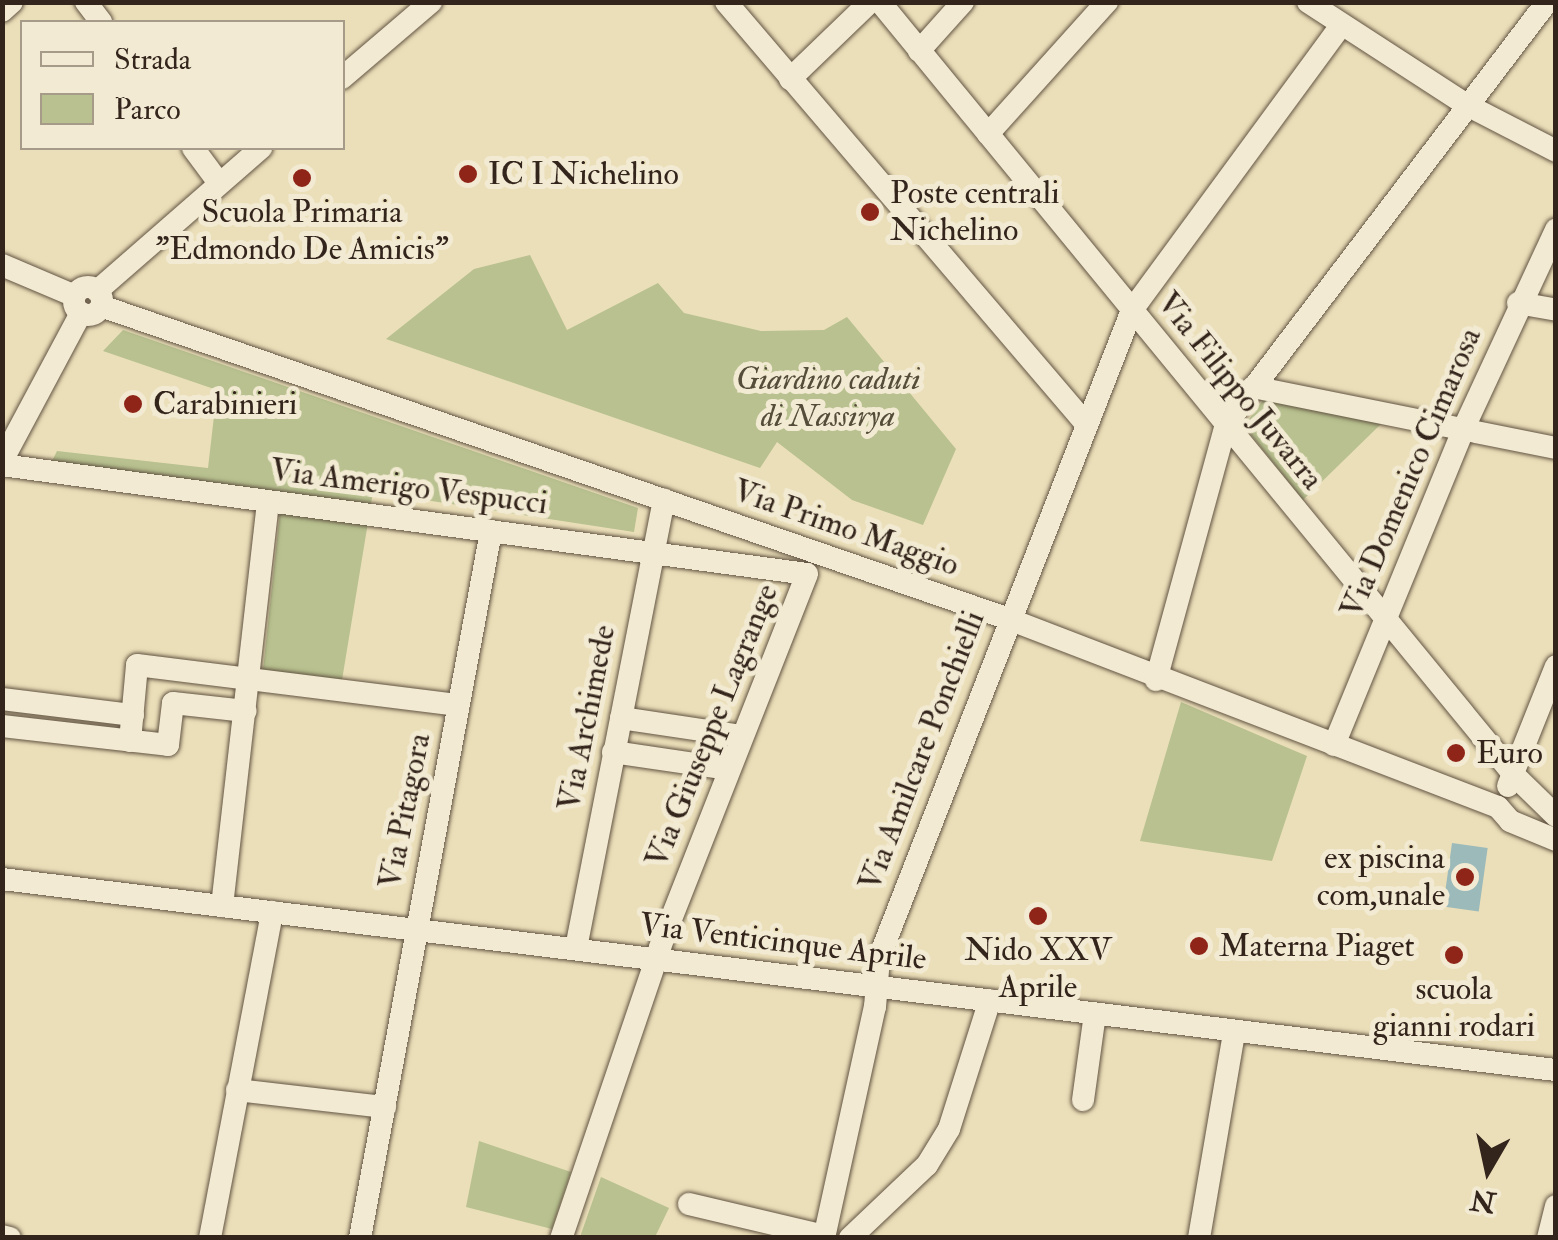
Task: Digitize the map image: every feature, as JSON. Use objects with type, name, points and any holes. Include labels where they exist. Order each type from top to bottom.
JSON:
[{"type":"street","points":[[2,11],[12,2]]},
{"type":"street","points":[[726,2],[1086,424]]},
{"type":"street","points":[[790,79],[870,2]]},
{"type":"street","name":"Via Filippo Juvarra","points":[[880,2],[1514,776],[1555,816]]},
{"type":"street","points":[[919,50],[962,2]]},
{"type":"street","points":[[988,134],[1107,2]]},
{"type":"street","points":[[1308,2],[1340,28],[1465,104],[1556,151]]},
{"type":"street","points":[[1156,680],[1226,424],[1465,104],[1547,2]]},
{"type":"street","points":[[345,75],[417,7]]},
{"type":"street","name":"Via Amilcare Ponchielli","points":[[824,1237],[875,1007],[874,986],[1006,618],[1132,310],[1340,28]]},
{"type":"street","points":[[194,150],[220,184]]},
{"type":"street","points":[[2,463],[89,301],[259,150]]},
{"type":"street","name":"Via Domenico Cimarosa","points":[[1334,745],[1463,430],[1518,303],[1556,230]]},
{"type":"street","name":"Via Primo Maggio","points":[[2,265],[89,301],[1006,618],[1156,680],[1498,806],[1510,821],[1556,840]]},
{"type":"street","points":[[1518,303],[1556,310]]},
{"type":"street","points":[[1254,387],[1556,448]]},
{"type":"street","name":"Via Amerigo Vespucci","points":[[2,463],[807,574]]},
{"type":"street","name":"Via Archimede","points":[[576,948],[664,500]]},
{"type":"street","points":[[222,906],[268,502]]},
{"type":"street","name":"Via Pitagora","points":[[360,1238],[490,530]]},
{"type":"street","name":"Via Giuseppe Lagrange","points":[[561,1238],[656,958],[807,574]]},
{"type":"street","name":"Via Pitagora","points":[[132,715],[138,665],[459,705]]},
{"type":"street","points":[[1498,806],[1514,776],[1556,666]]},
{"type":"street","points":[[2,698],[132,715],[130,741]]},
{"type":"street","points":[[2,726],[168,745],[174,702],[246,711]]},
{"type":"street","points":[[621,718],[741,736]]},
{"type":"street","points":[[613,752],[728,768]]},
{"type":"street","name":"Via Filippo Juvarra","points":[[1498,806],[1555,816]]},
{"type":"street","name":"Via Venticinque Aprile","points":[[2,879],[1556,1070]]},
{"type":"street","points":[[210,1238],[272,912]]},
{"type":"street","points":[[850,1238],[928,1166],[950,1129],[990,1000]]},
{"type":"street","points":[[1084,1100],[1095,1014]]},
{"type":"street","points":[[1199,1238],[1234,1033]]},
{"type":"street","points":[[237,1090],[385,1107]]},
{"type":"street","points":[[689,1204],[824,1237]]},
{"type":"street","points":[[1548,1238],[1556,1206]]},
{"type":"street","points":[[2,1236],[10,1238]]},
{"type":"green space","name":"Giardino caduti di Nassirya","points":[[530,255],[567,330],[658,283],[684,313],[761,331],[824,330],[847,317],[956,449],[923,525],[852,500],[777,442],[760,468],[386,339],[474,269]]},
{"type":"green space","points":[[123,330],[638,508],[634,532],[373,492],[342,680],[263,670],[282,493],[48,469],[57,451],[208,468],[217,390],[103,351]]},
{"type":"green space","points":[[1266,396],[1382,423],[1303,500],[1244,426]]},
{"type":"green space","points":[[1181,702],[1307,756],[1272,861],[1140,841]]},
{"type":"green space","points":[[479,1141],[571,1172],[552,1229],[466,1207]]},
{"type":"green space","points":[[601,1177],[669,1208],[655,1237],[580,1237]]},
{"type":"water","name":"ex piscina com,unale","points":[[1452,843],[1488,848],[1479,911],[1443,906]]},
{"type":"place","name":"IC I Nichelino","points":[[468,174]]},
{"type":"place","name":"Scuola Primaria \"Edmondo De Amicis\"","points":[[302,178]]},
{"type":"place","name":"Poste centrali Nichelino","points":[[870,212]]},
{"type":"place","name":"Carabinieri","points":[[133,404]]},
{"type":"place","name":"Euro","points":[[1456,753]]},
{"type":"place","name":"ex piscina com,unale","points":[[1465,877]]},
{"type":"place","name":"Nido XXV Aprile","points":[[1038,916]]},
{"type":"place","name":"Materna Piaget","points":[[1199,946]]},
{"type":"place","name":"scuola gianni rodari","points":[[1454,955]]}]
